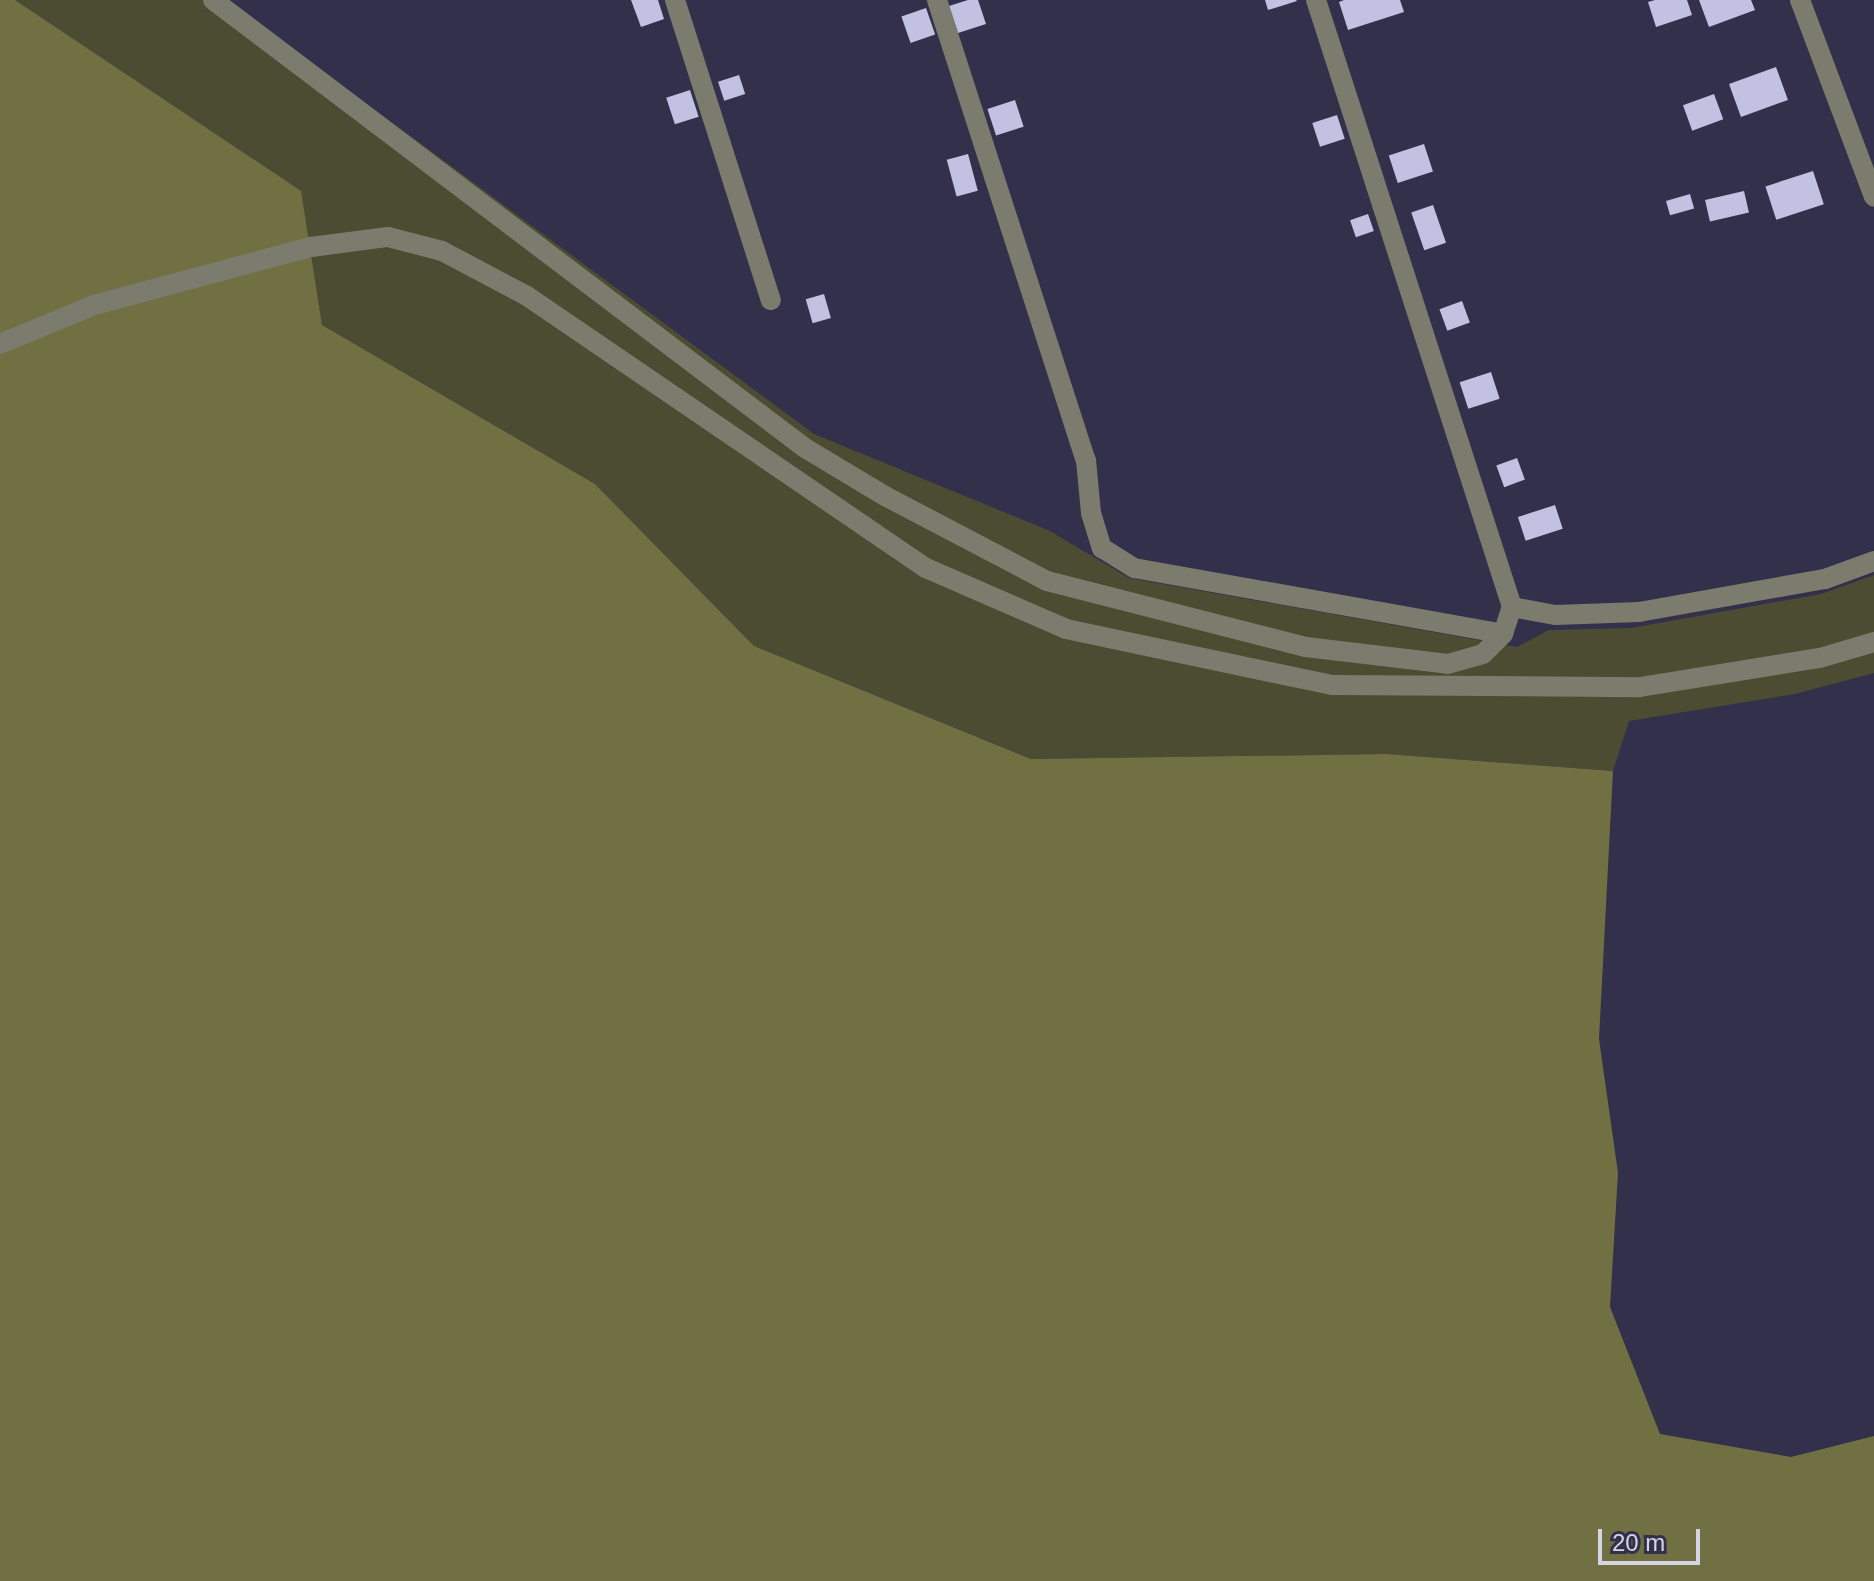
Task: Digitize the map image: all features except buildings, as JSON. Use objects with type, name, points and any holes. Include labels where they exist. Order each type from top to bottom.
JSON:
[{"type":"street","points":[[213,0],[805,448],[885,496],[1047,581],[1306,647],[1448,664],[1483,654],[1503,634],[1512,607],[1316,0]]},
{"type":"street","points":[[675,0],[771,300]]},
{"type":"street","points":[[937,0],[1086,460],[1091,513],[1102,548],[1134,568],[1503,634]]},
{"type":"street","points":[[1800,0],[1874,197]]},
{"type":"street","points":[[0,344],[94,305],[311,247],[388,237],[442,251],[527,296],[926,568],[1066,629],[1332,685],[1640,687],[1820,658],[1874,642]]},
{"type":"street","points":[[1512,607],[1555,615],[1639,612],[1825,579],[1874,561]]},
{"type":"green space","points":[[15,0],[226,0],[814,434],[1050,531],[1129,578],[1517,647],[1549,630],[1631,628],[1821,594],[1874,575],[1874,673],[1795,694],[1629,721],[1613,771],[1386,754],[1031,759],[754,646],[595,484],[322,325],[300,191]]},
{"type":"shaded area","points":[[0,0],[15,0],[301,191],[322,325],[595,484],[754,646],[1031,759],[1386,754],[1613,771],[1599,1039],[1618,1173],[1610,1307],[1660,1434],[1791,1457],[1874,1436],[1874,1581],[0,1581]]}]
